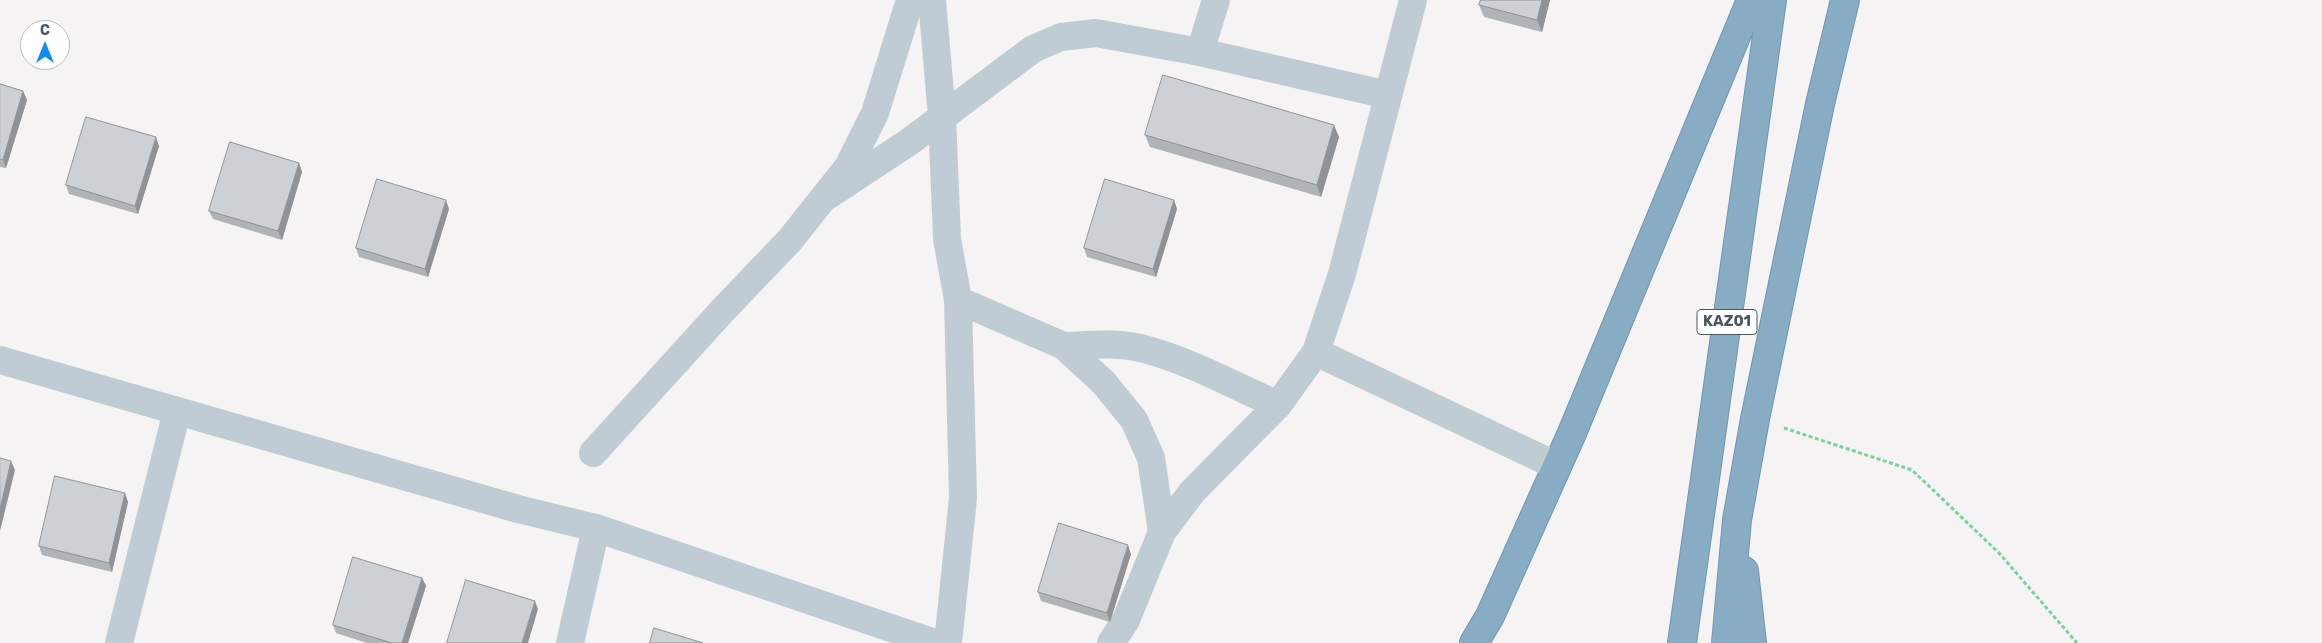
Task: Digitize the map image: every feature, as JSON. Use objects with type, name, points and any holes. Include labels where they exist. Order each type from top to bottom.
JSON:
[{"type":"highway","points":[[1474,643],[1490,616],[1557,466],[1752,0]]},
{"type":"highway","name":"KАZ01","points":[[1682,643],[1772,0]]},
{"type":"highway","name":"KАZ01","points":[[1726,643],[1737,520],[1755,419],[1820,104],[1845,0]]},
{"type":"highway","points":[[1737,520],[1752,643]]},
{"type":"street","points":[[593,453],[692,343],[790,240],[827,196],[848,167],[875,113],[910,0]]},
{"type":"street","points":[[932,0],[942,117],[947,239],[958,300],[963,498],[948,643]]},
{"type":"street","points":[[1200,52],[1216,0]]},
{"type":"street","points":[[1111,643],[1126,620],[1162,532],[1192,492],[1278,405],[1316,352],[1342,274],[1412,0]]},
{"type":"street","points":[[827,196],[909,142],[1033,49],[1061,37],[1096,33],[1200,52],[1388,95]]},
{"type":"street","points":[[958,300],[1064,346],[1104,383],[1134,420],[1151,458],[1162,532]]},
{"type":"street","points":[[1064,346],[1109,344],[1143,348],[1173,359],[1278,405]]},
{"type":"street","points":[[1316,352],[1557,466]]},
{"type":"street","points":[[0,360],[508,506],[596,528],[935,643]]},
{"type":"street","points":[[119,643],[177,411]]},
{"type":"street","points":[[570,643],[596,528]]},
{"type":"path","points":[[1755,419],[1912,470],[1999,553],[2077,643]]},
{"type":"building","points":[[1481,0],[1542,0],[1537,20],[1479,5]]},
{"type":"building","points":[[1163,75],[1334,125],[1317,185],[1145,135]]},
{"type":"building","points":[[0,84],[23,91],[3,160],[0,159]]},
{"type":"building","points":[[86,117],[156,137],[135,206],[66,185]]},
{"type":"building","points":[[230,142],[299,163],[278,231],[209,211]]},
{"type":"building","points":[[377,179],[446,200],[425,269],[356,248]]},
{"type":"building","points":[[1105,179],[1174,200],[1153,269],[1084,248]]},
{"type":"building","points":[[0,458],[11,461],[0,509]]},
{"type":"building","points":[[55,476],[125,493],[109,563],[39,546]]},
{"type":"building","points":[[1059,523],[1128,545],[1107,613],[1038,592]]},
{"type":"building","points":[[353,557],[422,578],[402,643],[392,643],[333,625]]},
{"type":"building","points":[[466,580],[535,601],[522,643],[447,643]]},
{"type":"building","points":[[654,628],[703,643],[650,643]]}]
